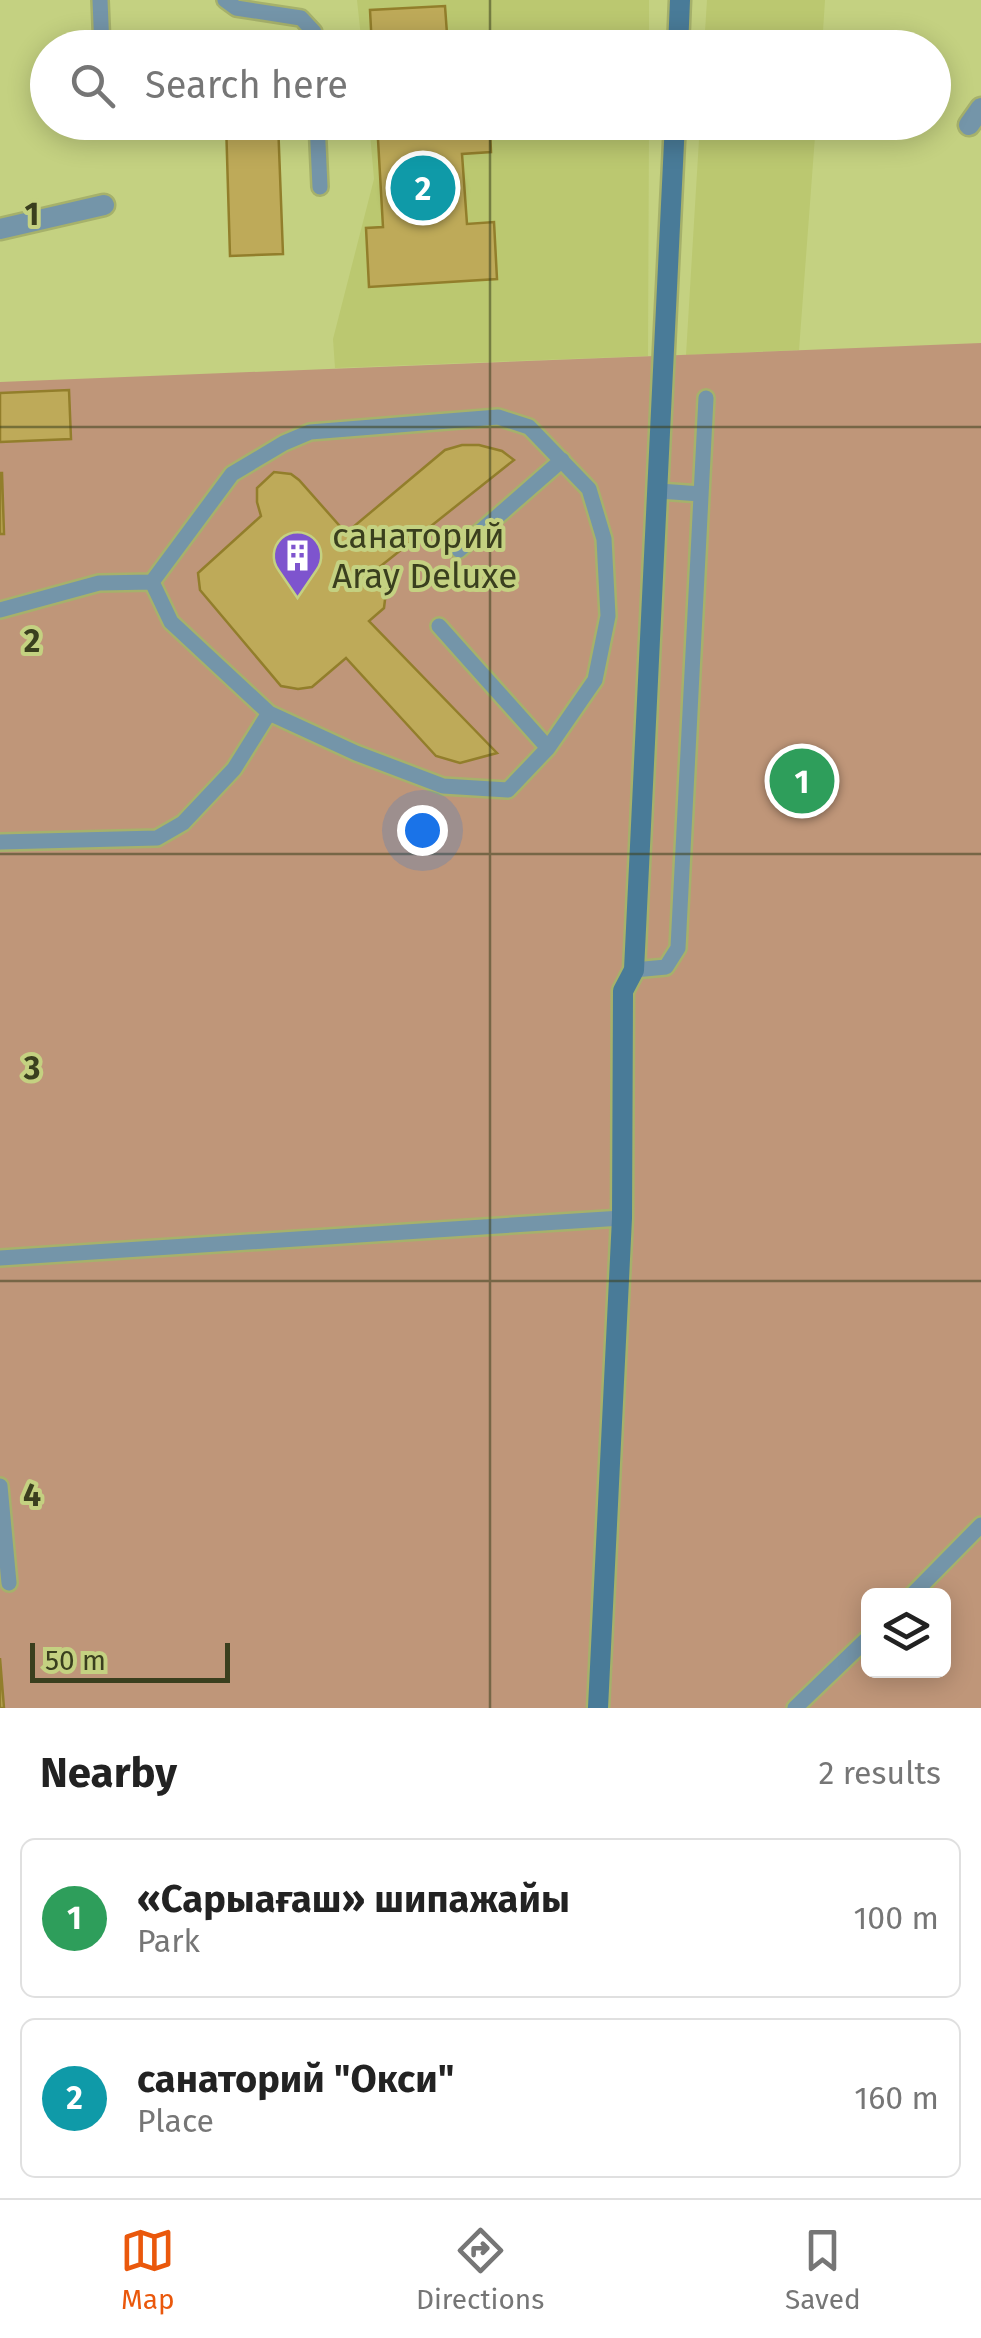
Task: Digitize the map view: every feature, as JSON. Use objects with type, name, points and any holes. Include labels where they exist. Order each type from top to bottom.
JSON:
[{"type":"main road","points":[[679,30],[680,0]]},
{"type":"main road","points":[[598,1708],[622,1218],[624,991],[634,970],[674,140]]},
{"type":"street","points":[[0,228],[104,205]]},
{"type":"lane","points":[[100,0],[101,30]]},
{"type":"lane","points":[[225,0],[236,8],[301,18],[312,30]]},
{"type":"lane","points":[[318,140],[320,187]]},
{"type":"lane","points":[[634,970],[666,966],[678,948],[706,398]]},
{"type":"lane","points":[[498,417],[529,427],[589,489],[604,539],[608,616],[594,680],[548,748],[508,790],[443,786],[356,753],[269,713],[171,622],[152,582],[232,474],[284,442],[310,432],[498,417]]},
{"type":"lane","points":[[459,550],[562,460]]},
{"type":"lane","points":[[659,491],[701,494]]},
{"type":"lane","points":[[0,610],[99,583],[152,582]]},
{"type":"lane","points":[[439,626],[548,748]]},
{"type":"lane","points":[[0,842],[158,838],[184,823],[234,769],[269,713]]},
{"type":"lane","points":[[0,1258],[622,1218]]},
{"type":"lane","points":[[0,1486],[9,1583]]},
{"type":"lane","points":[[919,1588],[981,1525]]},
{"type":"lane","points":[[794,1708],[861,1645]]},
{"type":"shaded area","points":[[357,0],[649,0],[649,30],[360,30]]},
{"type":"shaded area","points":[[707,0],[825,0],[823,30],[705,30]]},
{"type":"shaded area","points":[[371,140],[649,140],[648,356],[335,368],[333,339],[374,179]]},
{"type":"shaded area","points":[[699,140],[815,140],[799,350],[686,355]]},
{"type":"shaded area","points":[[981,343],[981,1708],[0,1708],[0,382]]},
{"type":"building","points":[[445,6],[447,30],[371,30],[370,10]]},
{"type":"building","points":[[227,140],[279,140],[283,254],[230,256]]},
{"type":"building","points":[[378,140],[490,140],[491,152],[462,154],[467,224],[494,222],[497,279],[369,287],[366,228],[383,227]]},
{"type":"building","points":[[69,390],[71,439],[0,442],[0,393]]},
{"type":"building","name":"санаторий Aray Deluxe","points":[[462,445],[502,451],[514,460],[377,569],[387,583],[384,608],[369,621],[497,753],[460,763],[436,756],[346,658],[312,687],[281,686],[200,590],[198,573],[261,516],[257,488],[274,472],[291,474],[299,480],[346,533],[445,450]]},
{"type":"building","points":[[2,473],[4,534],[0,534]]},
{"type":"building","points":[[0,1658],[4,1708],[0,1708]]},
{"type":"place","name":"санаторий \"Окси\"","points":[[423,188]]},
{"type":"place","name":"санаторий Aray Deluxe","points":[[297,598]]},
{"type":"place","name":"«Сарыағаш» шипажайы","points":[[802,781]]}]
